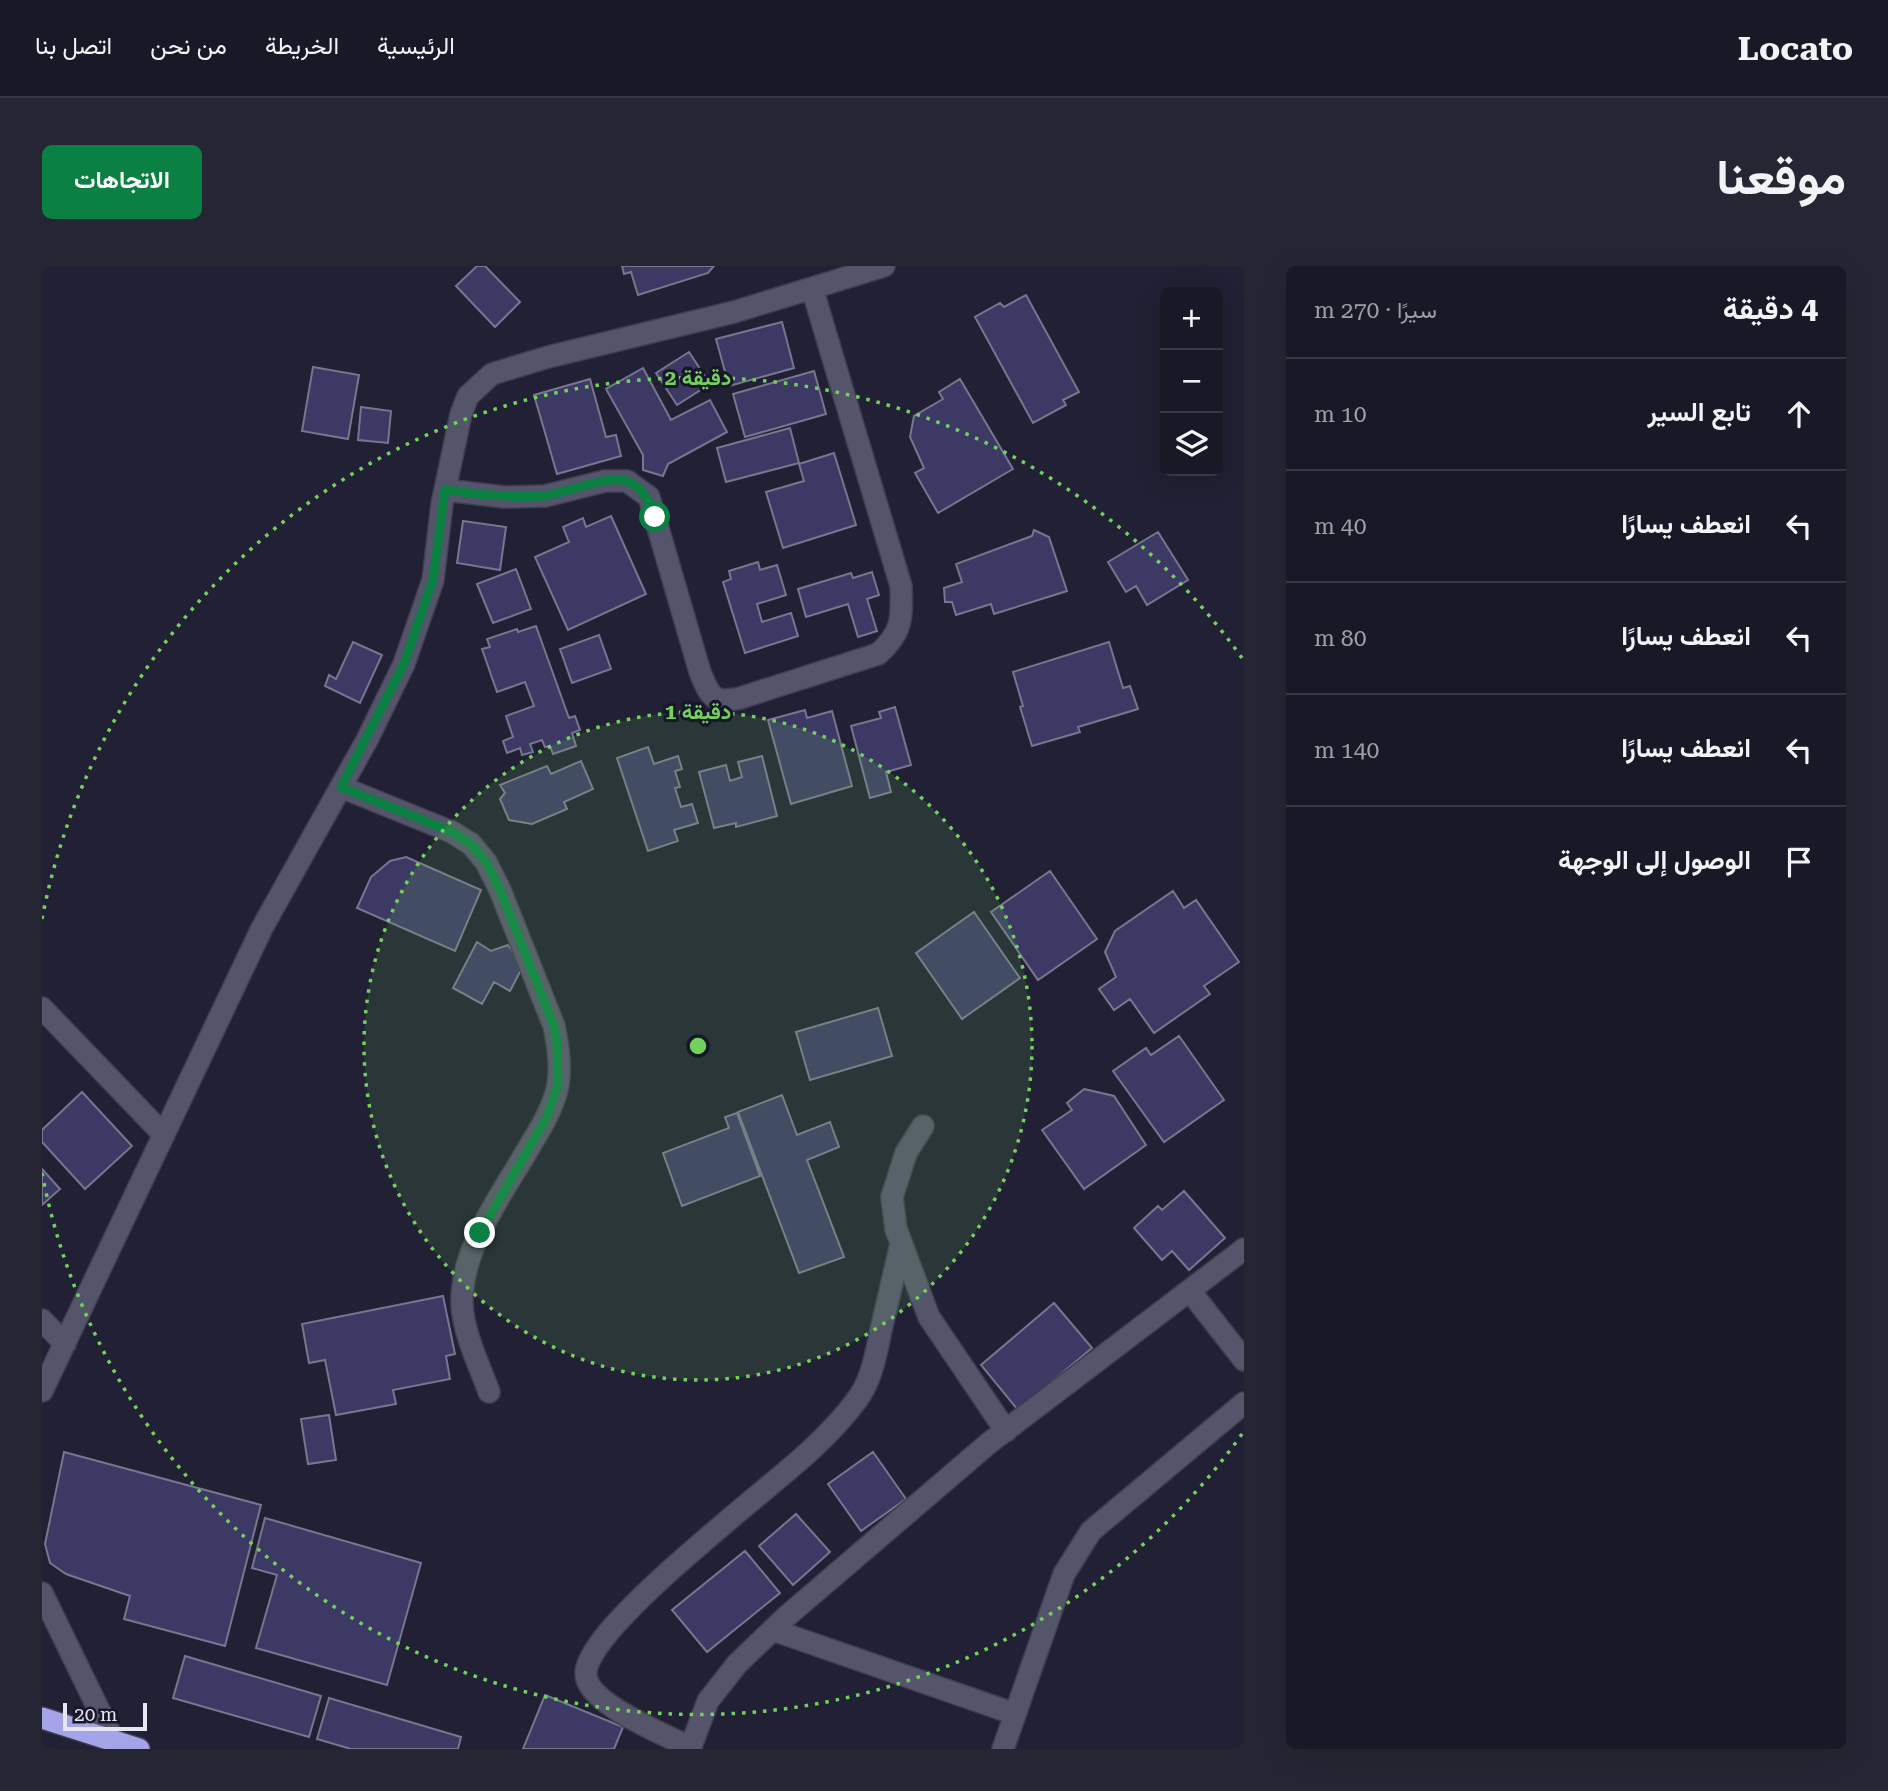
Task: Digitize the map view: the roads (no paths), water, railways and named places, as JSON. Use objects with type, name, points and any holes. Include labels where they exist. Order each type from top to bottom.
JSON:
[{"type":"highway","points":[[42,1718],[139,1749]]},
{"type":"street","points":[[42,1391],[262,928],[341,787],[404,664],[433,580],[445,490],[461,414],[468,396],[492,374],[548,357],[734,312],[884,266]]},
{"type":"street","points":[[445,490],[504,496],[545,496],[605,481],[627,481],[649,497],[699,672],[711,696],[717,700],[740,698],[878,654],[894,640],[902,612],[901,586],[812,288]]},
{"type":"street","points":[[341,787],[452,832],[471,844],[486,862],[500,890],[554,1026],[558,1085],[547,1117],[480,1233],[464,1272],[462,1306],[469,1338],[489,1392]]},
{"type":"street","points":[[42,1008],[164,1135]]},
{"type":"street","points":[[923,1126],[906,1153],[892,1197],[896,1229],[929,1317],[1006,1431]]},
{"type":"street","points":[[901,1244],[873,1369],[857,1400],[813,1448],[664,1575],[610,1633],[592,1657],[585,1673],[588,1686],[614,1708],[691,1748],[708,1701],[737,1664],[773,1630],[1006,1431],[1244,1249]]},
{"type":"street","points":[[1190,1291],[1244,1360]]},
{"type":"street","points":[[42,1320],[65,1343]]},
{"type":"street","points":[[1003,1749],[1064,1574],[1091,1531],[1244,1403]]},
{"type":"street","points":[[42,1593],[114,1741]]},
{"type":"street","points":[[773,1630],[1015,1714]]}]
